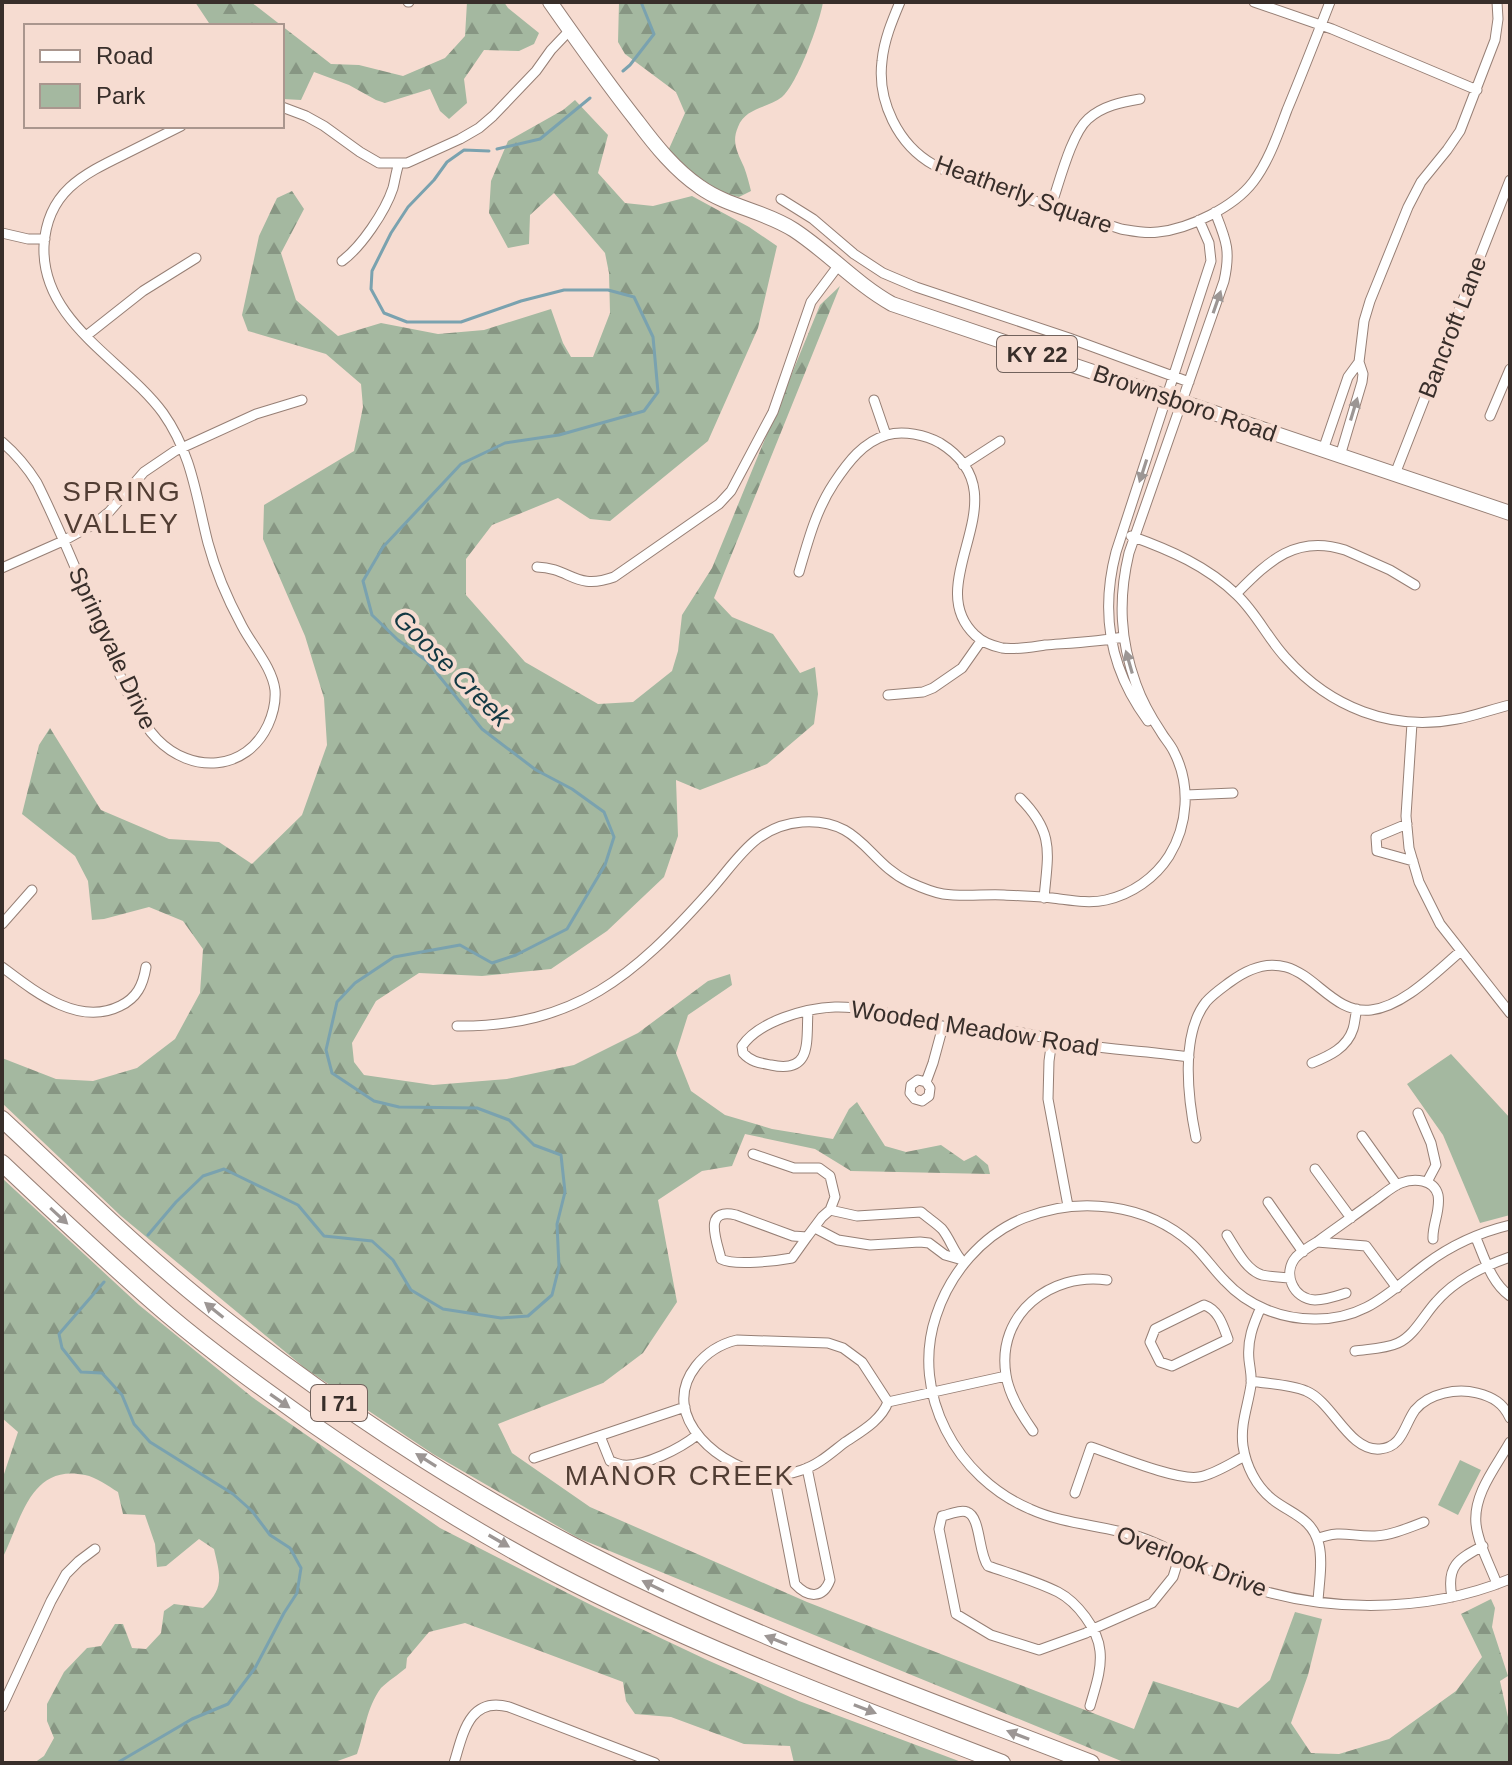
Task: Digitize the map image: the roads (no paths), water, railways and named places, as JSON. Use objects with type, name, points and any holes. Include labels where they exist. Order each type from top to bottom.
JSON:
[{"type":"highway","name":"I 71","points":[[2,1119],[136,1244],[215,1311],[336,1401],[467,1486],[572,1545],[724,1618],[1091,1763]]},
{"type":"highway","name":"I 71","points":[[2,1163],[206,1346],[271,1395],[435,1505],[552,1571],[736,1659],[1002,1763]]},
{"type":"main road","name":"Brownsboro Road","points":[[550,2],[653,142],[691,181],[713,195],[787,226],[892,304],[1510,513]]},
{"type":"street","name":"Heatherly Square","points":[[900,2],[889,29],[881,73],[885,101],[905,141],[931,163],[948,171],[1140,233],[1171,230],[1199,220],[1242,194],[1264,166],[1330,2]]},
{"type":"street","points":[[1254,2],[1321,25],[1477,90]]},
{"type":"street","points":[[1340,456],[1362,382],[1359,362],[1370,301],[1421,182],[1460,131],[1495,40],[1497,2]]},
{"type":"street","points":[[284,108],[324,126],[379,163],[407,163],[479,128],[536,71],[570,30]]},
{"type":"street","points":[[1051,206],[1075,139],[1084,123],[1099,111],[1140,99]]},
{"type":"street","points":[[158,131],[89,171],[58,202],[45,239],[46,263],[64,310],[86,336],[151,398],[183,447]]},
{"type":"street","points":[[342,261],[356,249],[379,215],[393,188],[399,163]]},
{"type":"street","name":"Bancroft Lane","points":[[1395,474],[1510,180]]},
{"type":"street","points":[[781,199],[813,219],[854,254],[883,273],[1189,382]]},
{"type":"street","points":[[457,1026],[503,1025],[534,1019],[596,994],[645,957],[709,892],[752,842],[788,824],[813,822],[840,828],[860,840],[889,870],[905,880],[924,889],[959,895],[987,894],[1086,902],[1107,900],[1128,893],[1160,869],[1176,845],[1184,819],[1185,786],[1175,753],[1136,684],[1123,637],[1122,587],[1129,553],[1224,281],[1228,262],[1226,242],[1215,212]]},
{"type":"street","points":[[1161,733],[1152,726],[1123,681],[1110,639],[1108,609],[1111,572],[1122,533],[1211,260],[1209,243],[1199,220]]},
{"type":"street","points":[[2,233],[45,239]]},
{"type":"street","points":[[86,336],[143,291],[196,258]]},
{"type":"street","points":[[1211,260],[1228,262]]},
{"type":"street","points":[[537,567],[557,570],[573,579],[600,582],[614,577],[723,501],[739,478],[773,412],[811,302],[838,266]]},
{"type":"street","points":[[1186,335],[1203,341]]},
{"type":"street","points":[[1323,450],[1348,377],[1359,362]]},
{"type":"street","points":[[1490,416],[1510,369]]},
{"type":"street","points":[[2,568],[94,524],[161,458],[256,414],[302,400]]},
{"type":"street","points":[[874,400],[886,435]]},
{"type":"street","points":[[799,572],[813,524],[831,488],[860,450],[886,435],[908,433],[925,436],[949,450],[963,465],[971,482],[975,507],[957,585],[957,603],[970,630],[981,641],[1002,648],[1123,637]]},
{"type":"street","points":[[963,465],[1000,441]]},
{"type":"street","name":"Springvale Drive","points":[[2,442],[29,469],[42,492],[142,719],[154,736],[174,753],[195,762],[217,763],[236,757],[250,748],[265,730],[273,710],[274,687],[267,668],[226,596],[214,564],[183,447]]},
{"type":"street","points":[[1122,533],[1191,562],[1236,594],[1305,679],[1352,709],[1412,723],[1456,720],[1510,705]]},
{"type":"street","points":[[1236,594],[1274,558],[1310,547],[1345,550],[1415,585]]},
{"type":"street","points":[[888,695],[923,692],[933,688],[962,668],[981,641]]},
{"type":"street","points":[[1412,723],[1407,824],[1409,848],[1419,882],[1432,911],[1509,1010]]},
{"type":"street","points":[[1186,795],[1233,793]]},
{"type":"street","points":[[1020,798],[1042,825],[1048,843],[1044,898]]},
{"type":"street","points":[[1407,824],[1376,837],[1377,851],[1413,861]]},
{"type":"street","points":[[2,924],[32,890]]},
{"type":"street","points":[[1196,1138],[1189,1086],[1189,1057],[1196,1019],[1206,1002],[1240,974],[1256,967],[1275,965],[1290,968],[1336,1001],[1357,1009],[1371,1010],[1394,1004],[1461,951]]},
{"type":"street","points":[[2,967],[43,996],[74,1010],[91,1013],[110,1011],[131,999],[142,985],[146,967]]},
{"type":"street","name":"Wooded Meadow Road","points":[[808,1011],[806,1051],[796,1064],[787,1069],[753,1061],[743,1053],[742,1046],[755,1032],[791,1015],[808,1011],[832,1007],[864,1008],[916,1022],[1016,1032],[1084,1046],[1189,1057]]},
{"type":"street","points":[[1312,1063],[1329,1056],[1345,1043],[1352,1032],[1357,1009]]},
{"type":"street","points":[[926,1082],[943,1026]]},
{"type":"street","points":[[1052,1040],[1048,1099],[1068,1206]]},
{"type":"street","points":[[1418,1113],[1431,1143],[1436,1165],[1427,1182]]},
{"type":"street","points":[[1362,1136],[1397,1185]]},
{"type":"street","points":[[753,1154],[794,1168],[819,1168],[825,1171],[830,1176],[835,1197],[830,1210],[792,1258],[729,1263],[721,1259],[713,1226],[721,1214],[727,1213],[793,1236],[807,1237]]},
{"type":"street","points":[[1315,1169],[1351,1218]]},
{"type":"street","points":[[1346,1293],[1315,1300],[1305,1298],[1295,1290],[1290,1278],[1291,1265],[1296,1257],[1397,1185],[1418,1180],[1435,1188],[1438,1203],[1433,1239]]},
{"type":"street","points":[[1268,1202],[1303,1252]]},
{"type":"street","name":"Overlook Drive","points":[[1510,1225],[1439,1256],[1374,1305],[1361,1311],[1334,1318],[1305,1319],[1272,1312],[1246,1299],[1190,1242],[1156,1221],[1112,1207],[1055,1208],[1024,1218],[1001,1230],[962,1261],[944,1294],[928,1351],[932,1393],[939,1415],[957,1450],[984,1480],[1007,1498],[1032,1510],[1053,1518],[1138,1537],[1258,1589],[1318,1601],[1397,1605],[1480,1591],[1510,1579]]},
{"type":"street","points":[[830,1210],[857,1216],[921,1212],[939,1227],[962,1261]]},
{"type":"street","points":[[929,1243],[932,1232],[939,1227]]},
{"type":"street","points":[[815,1228],[838,1240],[870,1245],[929,1243],[945,1255],[962,1261]]},
{"type":"street","points":[[1227,1235],[1255,1272],[1290,1278]]},
{"type":"street","points":[[1476,1238],[1499,1287],[1510,1296]]},
{"type":"street","points":[[1317,1242],[1366,1246],[1397,1288]]},
{"type":"street","points":[[1355,1351],[1398,1343],[1450,1288],[1510,1257]]},
{"type":"street","points":[[1033,1431],[1018,1406],[1006,1376],[1005,1360],[1010,1335],[1023,1311],[1042,1293],[1065,1282],[1094,1278],[1107,1280]]},
{"type":"street","points":[[1228,1339],[1217,1313],[1204,1305],[1155,1329],[1150,1342],[1160,1362],[1172,1366],[1228,1339],[1249,1340]]},
{"type":"street","points":[[1261,1307],[1249,1340],[1251,1381],[1242,1429],[1245,1456],[1263,1490],[1304,1520],[1317,1539],[1320,1549],[1318,1601]]},
{"type":"street","points":[[737,1340],[828,1343],[843,1348],[862,1362],[888,1402],[875,1420],[807,1468],[774,1475],[735,1464],[697,1435],[685,1407],[685,1391],[696,1367],[716,1347],[737,1340]]},
{"type":"street","points":[[888,1402],[1006,1376]]},
{"type":"street","points":[[1251,1381],[1305,1390],[1322,1403],[1360,1444],[1376,1449],[1392,1446],[1398,1441],[1421,1404],[1457,1391],[1494,1399],[1501,1403],[1510,1418]]},
{"type":"street","points":[[534,1458],[685,1407]]},
{"type":"street","points":[[600,1436],[610,1461],[622,1466],[639,1464],[667,1453],[686,1445],[697,1435]]},
{"type":"street","points":[[1497,1584],[1476,1523],[1478,1501],[1510,1442]]},
{"type":"street","points":[[1075,1493],[1091,1447],[1175,1476],[1191,1478],[1202,1477],[1245,1456]]},
{"type":"street","points":[[774,1475],[795,1584],[809,1595],[818,1594],[824,1591],[830,1580],[807,1468]]},
{"type":"street","points":[[1090,1706],[1099,1675],[1100,1649],[1093,1629],[1080,1611],[1060,1593],[988,1566],[982,1555],[975,1518],[967,1512],[942,1516],[939,1529],[956,1614],[991,1635],[1039,1650],[1093,1629],[1152,1603],[1173,1577],[1180,1555]]},
{"type":"street","points":[[1317,1539],[1335,1533],[1392,1534],[1424,1522]]},
{"type":"street","points":[[1452,1597],[1452,1572],[1456,1563],[1483,1546]]},
{"type":"street","points":[[2,1707],[66,1574],[95,1549]]},
{"type":"street","points":[[454,1763],[468,1720],[483,1708],[493,1705],[509,1707],[655,1763]]},
{"type":"street","points":[[614,1763],[620,1750]]},
{"type":"waterway","name":"Goose Creek","points":[[623,71],[654,34],[641,2]]},
{"type":"waterway","name":"Goose Creek","points":[[497,149],[540,139],[590,98]]},
{"type":"waterway","name":"Goose Creek","points":[[148,1235],[203,1176],[224,1169],[298,1205],[324,1236],[372,1241],[393,1260],[411,1290],[443,1309],[501,1318],[528,1316],[552,1295],[559,1267],[557,1224],[565,1192],[561,1155],[534,1145],[509,1120],[477,1108],[399,1107],[374,1101],[332,1073],[326,1050],[337,1002],[355,983],[394,957],[460,945],[492,963],[516,955],[567,929],[605,865],[614,837],[604,812],[572,789],[536,770],[482,729],[427,661],[398,640],[372,615],[363,581],[383,547],[461,464],[505,443],[559,435],[644,411],[658,392],[653,337],[634,297],[608,290],[564,290],[461,322],[407,322],[384,313],[371,289],[372,271],[391,233],[408,207],[447,162],[464,150],[489,151]]},
{"type":"waterway","name":"Goose Creek","points":[[104,1282],[59,1334],[62,1348],[81,1372],[102,1373],[122,1395],[134,1424],[150,1442],[233,1494],[252,1511],[270,1535],[290,1548],[301,1568],[297,1593],[255,1668],[228,1704],[192,1719],[117,1763]]},
{"type":"district","name":"SPRING VALLEY","points":[[122,507]]},
{"type":"district","name":"MANOR CREEK","points":[[680,1475]]}]
